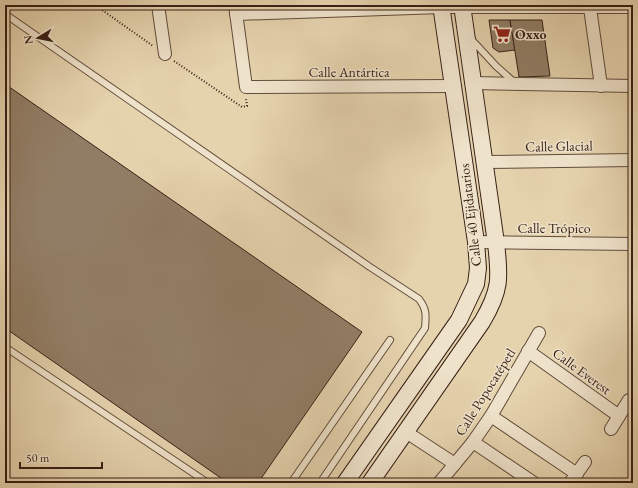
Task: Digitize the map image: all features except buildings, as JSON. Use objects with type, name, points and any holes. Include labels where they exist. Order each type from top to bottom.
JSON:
[{"type":"main road","name":"Calle 40 Ejidatarios","points":[[345,483],[463,313],[476,284],[478,268],[476,242],[441,6]]},
{"type":"main road","name":"Calle 40 Ejidatarios","points":[[370,483],[482,322],[492,304],[499,281],[496,242],[462,6]]},
{"type":"street","points":[[158,5],[165,54]]},
{"type":"street","points":[[246,87],[235,9],[441,6],[590,8],[633,7]]},
{"type":"street","points":[[590,8],[601,86]]},
{"type":"street","points":[[473,83],[633,86]]},
{"type":"street","name":"Calle Antártica","points":[[246,87],[453,86]]},
{"type":"street","name":"Calle Glacial","points":[[484,162],[633,160]]},
{"type":"street","name":"Calle Trópico","points":[[476,242],[633,244]]},
{"type":"street","name":"Calle Popocatépetl","points":[[439,483],[473,442],[491,416],[539,333]]},
{"type":"street","name":"Calle Everest","points":[[528,351],[619,416]]},
{"type":"street","points":[[611,429],[629,400]]},
{"type":"street","points":[[491,416],[573,478],[585,462]]},
{"type":"street","points":[[406,432],[455,464]]},
{"type":"street","points":[[473,442],[534,483]]},
{"type":"lane","points":[[5,14],[370,267],[419,299],[424,306],[426,314],[425,328],[320,483]]},
{"type":"lane","points":[[466,32],[496,66],[517,84]]},
{"type":"lane","points":[[291,483],[390,340]]},
{"type":"lane","points":[[5,347],[208,483]]},
{"type":"path","points":[[95,5],[242,107],[247,106],[246,87]]},
{"type":"place","name":"Oxxo","points":[[502,34]]}]
